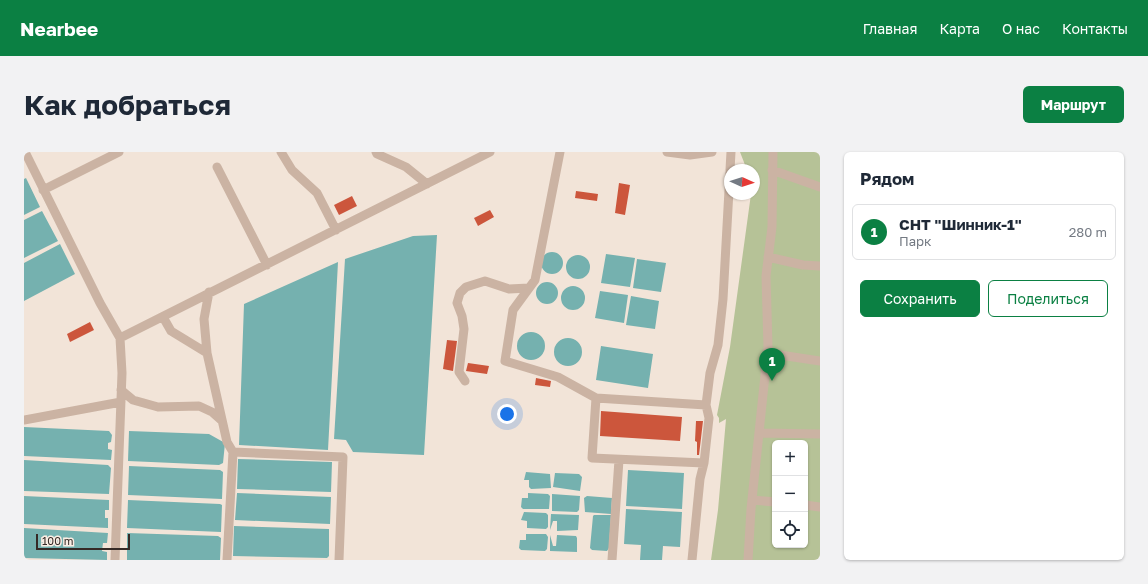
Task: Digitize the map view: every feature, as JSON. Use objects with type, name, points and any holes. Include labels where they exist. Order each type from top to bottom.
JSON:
[{"type":"street","points":[[25,152],[43,190],[120,338],[121,402],[115,560]]},
{"type":"street","points":[[43,190],[119,152]]},
{"type":"street","points":[[281,152],[292,170],[317,193],[336,230]]},
{"type":"street","points":[[376,152],[377,154],[406,167],[427,184]]},
{"type":"street","points":[[120,338],[490,152]]},
{"type":"street","points":[[560,152],[535,280],[513,310],[505,361],[558,377],[596,398],[706,404]]},
{"type":"street","points":[[667,152],[690,155],[712,152]]},
{"type":"street","points":[[730,164],[731,152]]},
{"type":"street","points":[[748,560],[752,500],[767,353],[766,276],[772,227],[773,152]]},
{"type":"street","points":[[217,167],[267,265]]},
{"type":"street","points":[[772,172],[820,187]]},
{"type":"street","points":[[692,560],[700,479],[704,463],[709,418],[706,404],[710,373],[718,344],[723,299],[728,200]]},
{"type":"street","points":[[768,257],[803,265],[820,266]]},
{"type":"street","points":[[465,381],[459,372],[464,329],[462,316],[457,303],[460,293],[466,287],[485,281],[509,289],[529,288]]},
{"type":"street","points":[[209,292],[204,319],[207,353],[221,420],[227,442],[233,452],[227,560]]},
{"type":"street","points":[[163,317],[170,331],[207,353]]},
{"type":"street","points":[[767,353],[820,361]]},
{"type":"street","points":[[121,390],[133,400],[158,407],[198,406],[212,412],[221,420]]},
{"type":"street","points":[[596,398],[592,458],[704,463]]},
{"type":"street","points":[[24,420],[121,402]]},
{"type":"street","points":[[759,433],[820,434]]},
{"type":"street","points":[[233,452],[343,457],[339,560]]},
{"type":"street","points":[[612,560],[619,460]]},
{"type":"street","points":[[752,500],[772,502]]},
{"type":"street","points":[[808,505],[820,507]]},
{"type":"green space","points":[[740,152],[820,152],[820,560],[711,560],[718,510],[726,419],[719,423],[719,418],[717,415],[730,347],[750,200],[760,200],[760,164],[745,164]]},
{"type":"water","points":[[26,178],[40,207],[24,215],[24,179]]},
{"type":"water","points":[[42,211],[58,241],[24,258],[24,220]]},
{"type":"water","points":[[437,235],[424,455],[353,452],[346,440],[334,439],[345,259],[413,236]]},
{"type":"water","points":[[60,244],[75,274],[24,301],[24,263]]},
{"type":"water","points":[[552,252],[560,255],[563,263],[560,271],[552,274],[544,271],[541,263],[544,255]]},
{"type":"water","points":[[606,254],[635,258],[630,287],[601,283]]},
{"type":"water","points":[[578,255],[586,259],[590,267],[586,275],[578,279],[570,275],[566,267],[570,259]]},
{"type":"water","points":[[637,259],[666,263],[661,292],[633,288]]},
{"type":"water","points":[[338,262],[328,450],[239,445],[244,304]]},
{"type":"water","points":[[547,282],[555,285],[558,293],[555,301],[547,304],[539,301],[536,293],[539,285]]},
{"type":"water","points":[[573,286],[581,290],[585,298],[581,306],[573,310],[565,306],[561,298],[565,290]]},
{"type":"water","points":[[600,291],[628,295],[624,323],[595,318]]},
{"type":"water","points":[[631,296],[659,301],[655,329],[626,325]]},
{"type":"water","points":[[531,332],[541,336],[545,346],[541,356],[531,360],[521,356],[517,346],[521,336]]},
{"type":"water","points":[[568,338],[578,342],[582,352],[578,362],[568,366],[558,362],[554,352],[558,342]]},
{"type":"water","points":[[601,346],[653,354],[648,388],[596,380]]},
{"type":"water","points":[[24,427],[109,431],[112,435],[111,442],[108,443],[108,449],[112,450],[111,460],[24,456]]},
{"type":"water","points":[[129,431],[209,434],[225,443],[223,463],[219,465],[128,461]]},
{"type":"water","points":[[238,459],[332,462],[331,492],[237,489]]},
{"type":"water","points":[[24,460],[108,465],[111,468],[109,494],[24,491]]},
{"type":"water","points":[[129,466],[220,470],[223,472],[222,499],[128,495]]},
{"type":"water","points":[[628,470],[684,473],[682,509],[626,506]]},
{"type":"water","points":[[526,472],[550,474],[551,488],[531,489],[529,487],[529,480],[524,480]]},
{"type":"water","points":[[555,473],[579,474],[582,477],[580,491],[553,487]]},
{"type":"water","points":[[237,493],[331,497],[330,524],[235,520]]},
{"type":"water","points":[[528,493],[548,494],[550,496],[549,509],[523,509],[521,507],[522,498],[528,498]]},
{"type":"water","points":[[552,494],[580,496],[579,510],[577,512],[552,511]]},
{"type":"water","points":[[24,496],[109,500],[109,510],[105,510],[105,518],[108,518],[108,528],[24,524]]},
{"type":"water","points":[[587,496],[612,498],[611,514],[585,512],[584,498]]},
{"type":"water","points":[[128,500],[220,504],[222,505],[221,532],[127,528]]},
{"type":"water","points":[[626,509],[682,512],[680,547],[663,546],[662,560],[640,560],[641,545],[624,544]]},
{"type":"water","points":[[524,512],[546,513],[548,515],[548,527],[546,529],[527,528],[527,521],[521,520]]},
{"type":"water","points":[[551,514],[579,515],[578,530],[557,531],[557,521],[553,521],[550,530]]},
{"type":"water","points":[[594,515],[611,515],[609,548],[607,551],[592,550],[590,548]]},
{"type":"water","points":[[234,526],[329,529],[329,556],[327,558],[233,556]]},
{"type":"water","points":[[24,528],[108,533],[107,543],[103,543],[102,551],[107,552],[107,560],[24,558]]},
{"type":"water","points":[[127,533],[218,536],[221,538],[220,560],[127,560]]},
{"type":"water","points":[[526,534],[546,534],[548,537],[547,549],[545,551],[521,550],[519,548],[520,540],[526,540]]},
{"type":"water","points":[[550,535],[553,546],[556,546],[557,535],[576,536],[577,552],[550,551]]},
{"type":"building","points":[[619,183],[630,185],[625,215],[615,213]]},
{"type":"building","points":[[576,191],[598,194],[597,201],[575,198]]},
{"type":"building","points":[[352,196],[357,206],[339,215],[334,205]]},
{"type":"building","points":[[490,210],[494,217],[478,226],[474,218]]},
{"type":"building","points":[[90,322],[94,330],[70,342],[67,334]]},
{"type":"building","points":[[447,340],[457,341],[453,371],[443,369]]},
{"type":"building","points":[[468,363],[489,366],[487,374],[466,371]]},
{"type":"building","points":[[536,378],[551,381],[550,387],[535,385]]},
{"type":"building","points":[[601,411],[682,417],[680,441],[600,436]]},
{"type":"building","points":[[696,421],[703,421],[699,455],[697,455],[697,442],[695,441]]},
{"type":"place","name":"СНТ \"Шинник-1\"","points":[[772,381]]}]
